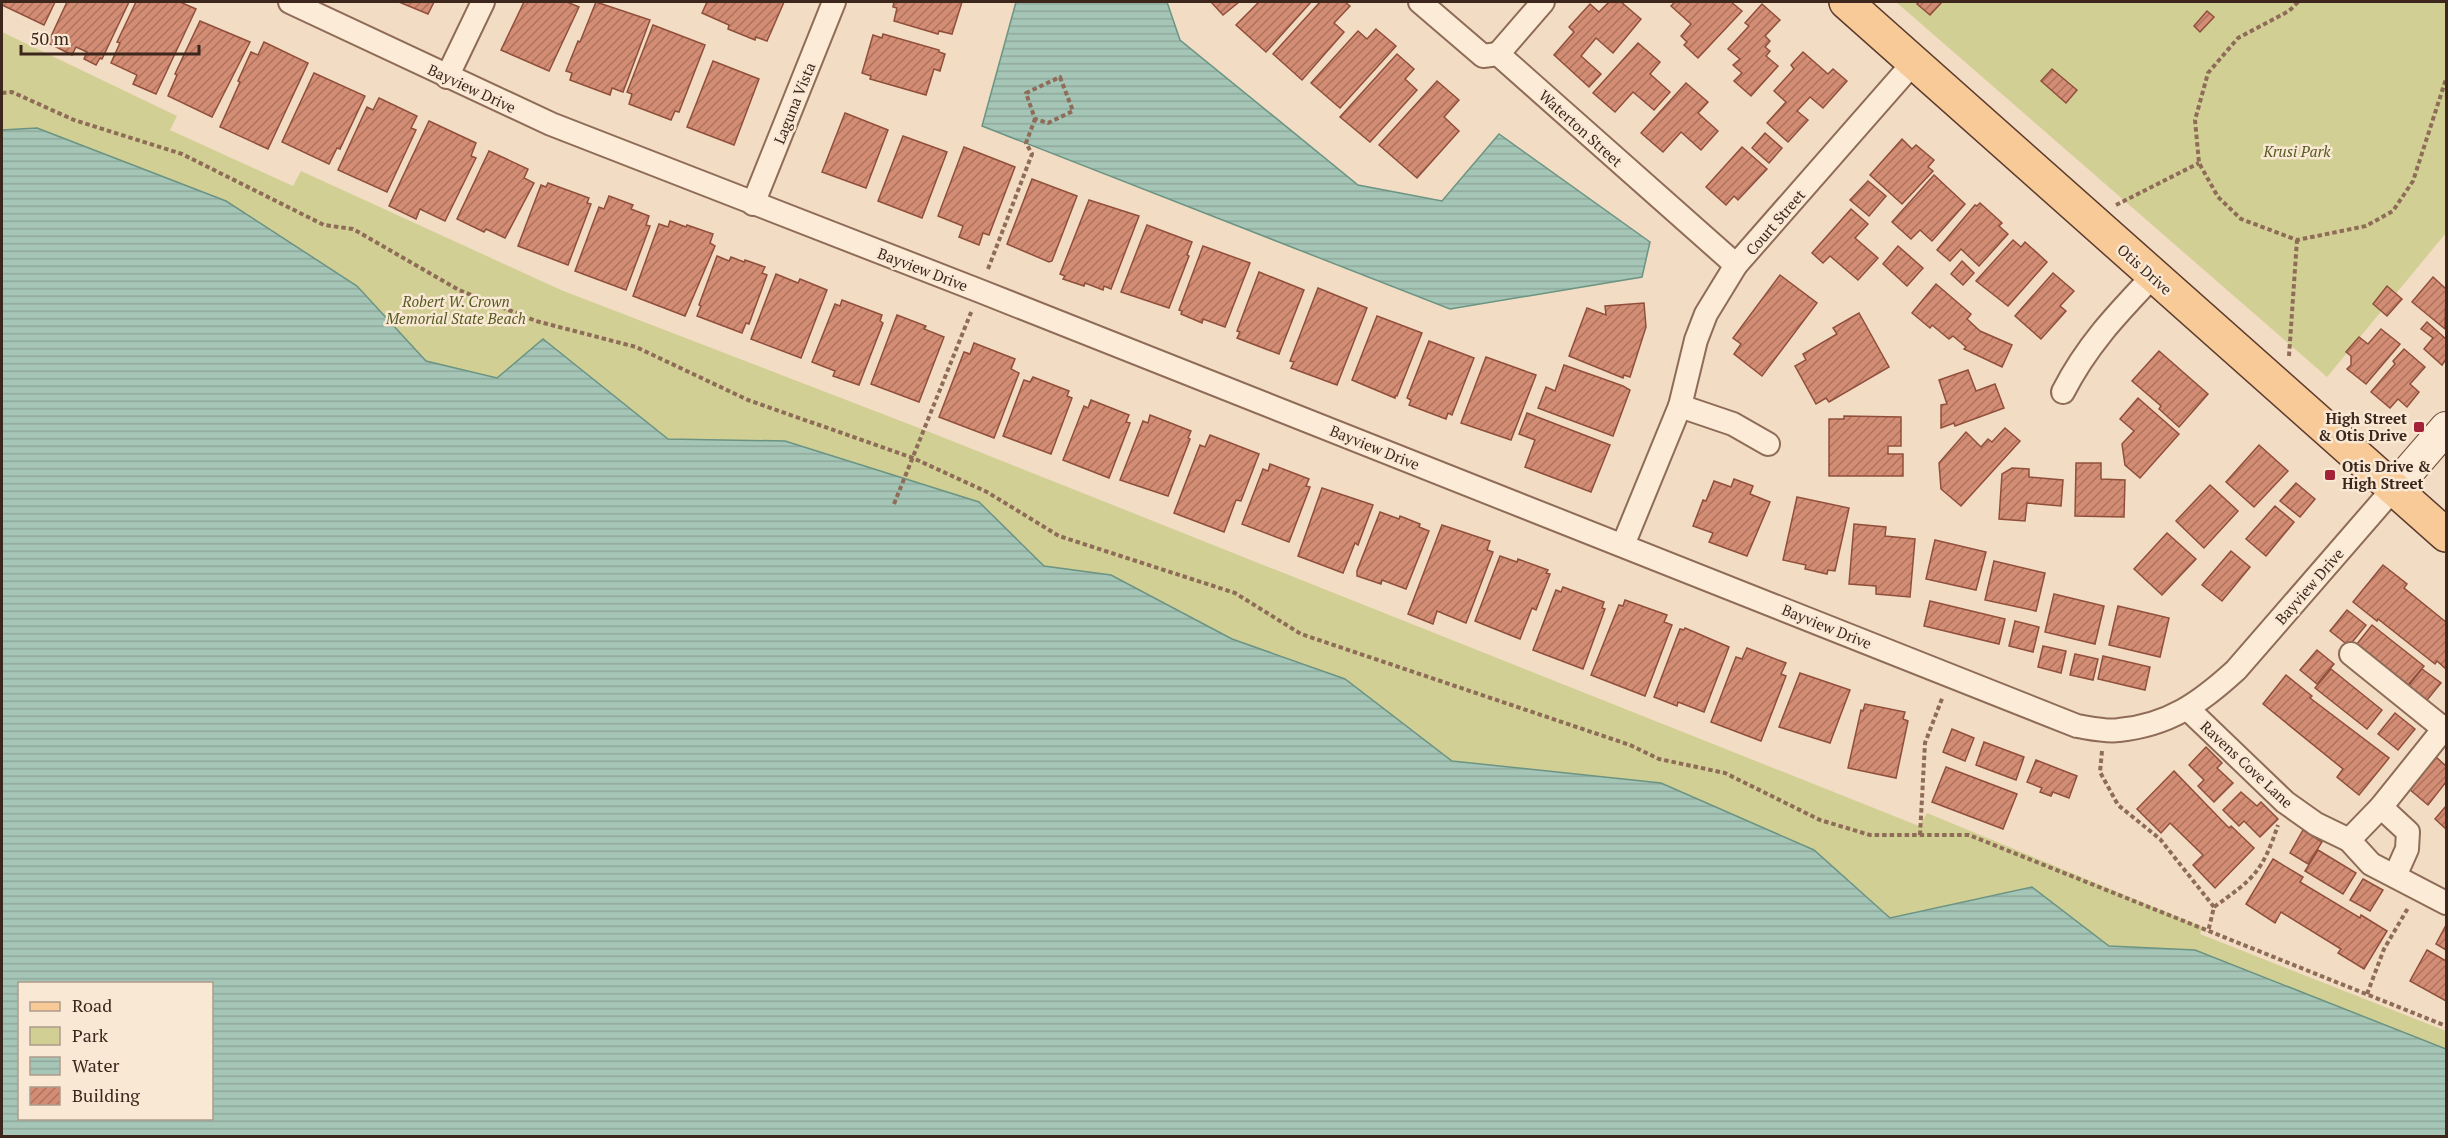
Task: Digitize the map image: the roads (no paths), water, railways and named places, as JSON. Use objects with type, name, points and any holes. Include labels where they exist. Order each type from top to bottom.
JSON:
[{"type":"main road","name":"Otis Drive","points":[[1846,2],[2446,535]]},
{"type":"main road","points":[[2394,488],[2446,428]]},
{"type":"street","name":"Bayview Drive","points":[[290,2],[551,124],[980,291],[2077,726],[2117,730],[2154,723],[2188,709],[2212,692],[2236,670],[2394,488]]},
{"type":"street","points":[[447,76],[483,2]]},
{"type":"street","name":"Laguna Vista","points":[[753,204],[834,2]]},
{"type":"street","name":"Waterton Street","points":[[1420,2],[1483,56],[1498,54],[1736,266]]},
{"type":"street","points":[[1498,54],[1543,2]]},
{"type":"street","name":"Court Street","points":[[1623,545],[1680,406],[1696,340],[1706,314],[1736,266],[1914,62]]},
{"type":"street","points":[[2063,392],[2076,366],[2095,339],[2152,276]]},
{"type":"street","points":[[1680,406],[1733,424],[1768,444]]},
{"type":"street","points":[[2349,840],[2381,807],[2445,728],[2351,654]]},
{"type":"street","name":"Ravens Cove Lane","points":[[2188,709],[2285,802],[2316,824],[2349,840],[2371,864],[2446,903]]},
{"type":"street","points":[[2381,807],[2408,832],[2408,849],[2395,876]]},
{"type":"water","points":[[1016,2],[1167,2],[1180,40],[1358,185],[1442,201],[1499,134],[1650,242],[1642,277],[1450,309],[982,126]]},
{"type":"water","points":[[37,128],[226,201],[357,286],[426,361],[497,378],[543,339],[668,439],[785,441],[979,502],[1044,566],[1111,575],[1232,639],[1345,679],[1452,761],[1661,783],[1814,850],[1890,918],[2032,887],[2109,946],[2195,950],[2446,1049],[2446,1136],[2,1136],[2,130]]},
{"type":"place","name":"High Street & Otis Drive","points":[[2419,427]]},
{"type":"place","name":"Otis Drive & High Street","points":[[2330,475]]},
{"type":"park label","name":"Krusi Park","points":[[2297,151]]},
{"type":"park label","name":"Robert W. Crown Memorial State Beach","points":[[456,310]]}]
